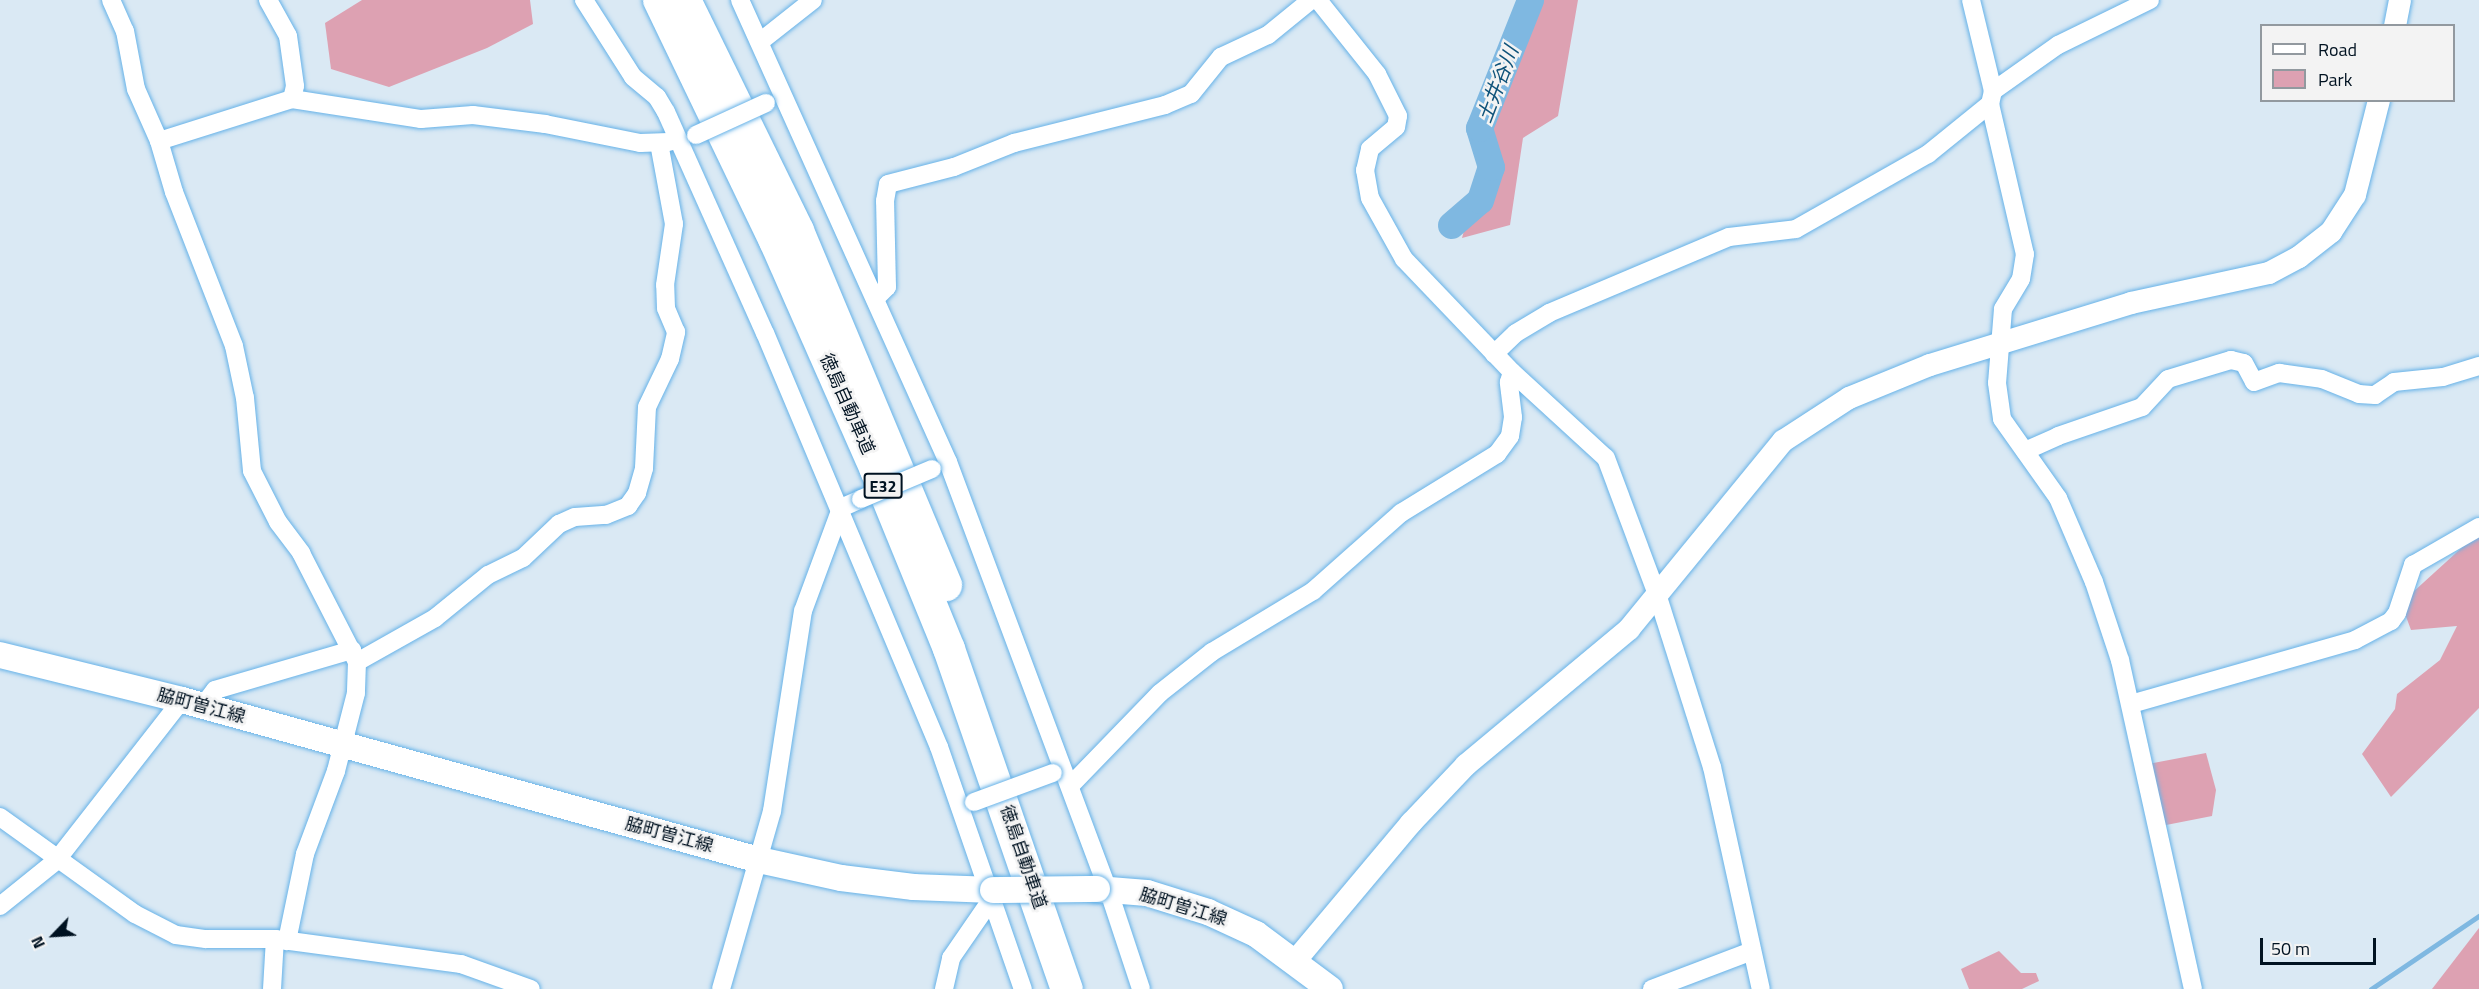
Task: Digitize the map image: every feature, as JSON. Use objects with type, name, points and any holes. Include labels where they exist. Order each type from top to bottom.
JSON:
[{"type":"highway","name":"徳島自動車道","points":[[658,0],[775,241],[876,470],[949,650],[1019,842],[1066,989]]},
{"type":"highway","name":"徳島自動車道","points":[[685,0],[798,231],[897,460],[1007,750],[1087,989]]},
{"type":"main road","name":"脇町曽江線","points":[[0,655],[193,703],[759,860],[842,878],[913,887],[991,893],[1102,889],[1148,893],[1208,912],[1256,934],[1296,960],[1330,989]]},
{"type":"street","points":[[111,0],[125,31],[135,88],[159,141],[174,192],[234,346],[245,398],[252,471],[354,656],[356,693],[340,744],[336,771],[305,854],[281,940],[272,989]]},
{"type":"street","points":[[268,0],[288,36],[295,86],[292,99]]},
{"type":"street","points":[[584,0],[633,77],[657,97],[678,140],[841,508],[967,804],[991,893],[1023,989]]},
{"type":"street","points":[[740,0],[786,94],[875,299],[1062,776],[1141,989]]},
{"type":"street","points":[[761,41],[813,0]]},
{"type":"street","points":[[875,299],[887,287],[885,201],[888,183],[954,167],[1014,143],[1182,98],[1204,80],[1221,57],[1268,35],[1311,0]]},
{"type":"street","points":[[1318,0],[1331,22],[1377,74],[1398,116],[1396,127],[1370,149],[1365,170],[1370,198],[1404,259],[1512,372],[1606,458],[1658,597],[1712,767],[1761,989]]},
{"type":"street","points":[[1971,0],[2025,254],[2025,269],[2002,309],[1997,343],[1997,382],[2002,419],[2058,498],[2082,553],[2117,650],[2131,704],[2193,989]]},
{"type":"street","points":[[1494,354],[1516,333],[1550,313],[1729,237],[1796,229],[1928,154],[2058,45],[2150,0]]},
{"type":"street","points":[[2395,24],[2400,0]]},
{"type":"street","points":[[159,141],[292,99],[421,118],[484,116],[659,143],[696,135],[786,94]]},
{"type":"street","points":[[1296,960],[1411,823],[1466,765],[1587,667],[1658,597],[1783,441],[1850,398],[1997,343],[2131,303],[2258,276],[2299,257],[2331,232],[2355,195],[2378,102]]},
{"type":"street","points":[[0,906],[56,861],[193,703],[215,690],[354,656],[435,618],[488,575],[523,558],[559,524],[575,517],[606,516],[627,506],[638,493],[644,468],[647,407],[670,359],[676,332],[666,308],[665,285],[674,224],[659,143]]},
{"type":"street","points":[[2025,451],[2058,436],[2142,407],[2168,379],[2231,360],[2244,363],[2254,382],[2279,373],[2322,380],[2359,394],[2375,395],[2394,382],[2443,377],[2479,366]]},
{"type":"street","points":[[967,804],[1062,776],[1212,652],[1313,591],[1401,513],[1497,454],[1510,435],[1513,417],[1509,382],[1512,372]]},
{"type":"street","points":[[721,989],[772,811],[802,610],[841,508],[940,466]]},
{"type":"street","points":[[2131,704],[2355,640],[2391,621],[2397,613],[2413,565],[2479,527]]},
{"type":"street","points":[[0,817],[56,861],[135,914],[176,935],[206,939],[281,940],[460,964],[531,989]]},
{"type":"street","points":[[944,989],[951,958],[991,893]]},
{"type":"street","points":[[1652,989],[1752,951]]},
{"type":"green space","points":[[362,0],[530,0],[533,24],[487,48],[389,87],[331,69],[325,23]]},
{"type":"green space","points":[[1526,0],[1578,0],[1558,116],[1523,138],[1510,225],[1462,238]]},
{"type":"green space","points":[[2479,532],[2479,708],[2391,797],[2362,754],[2395,709],[2397,694],[2440,660],[2457,626],[2411,630],[2401,603]]},
{"type":"green space","points":[[2206,753],[2216,790],[2212,816],[2161,826],[2148,764]]},
{"type":"green space","points":[[2479,928],[2479,989],[2432,989]]},
{"type":"green space","points":[[1999,951],[2021,973],[2036,973],[2039,981],[2022,989],[1969,989],[1961,969]]},
{"type":"waterway","name":"土井谷川","points":[[1451,225],[1480,200],[1491,167],[1479,128],[1530,0]]},
{"type":"waterway","points":[[2371,989],[2479,916]]}]
